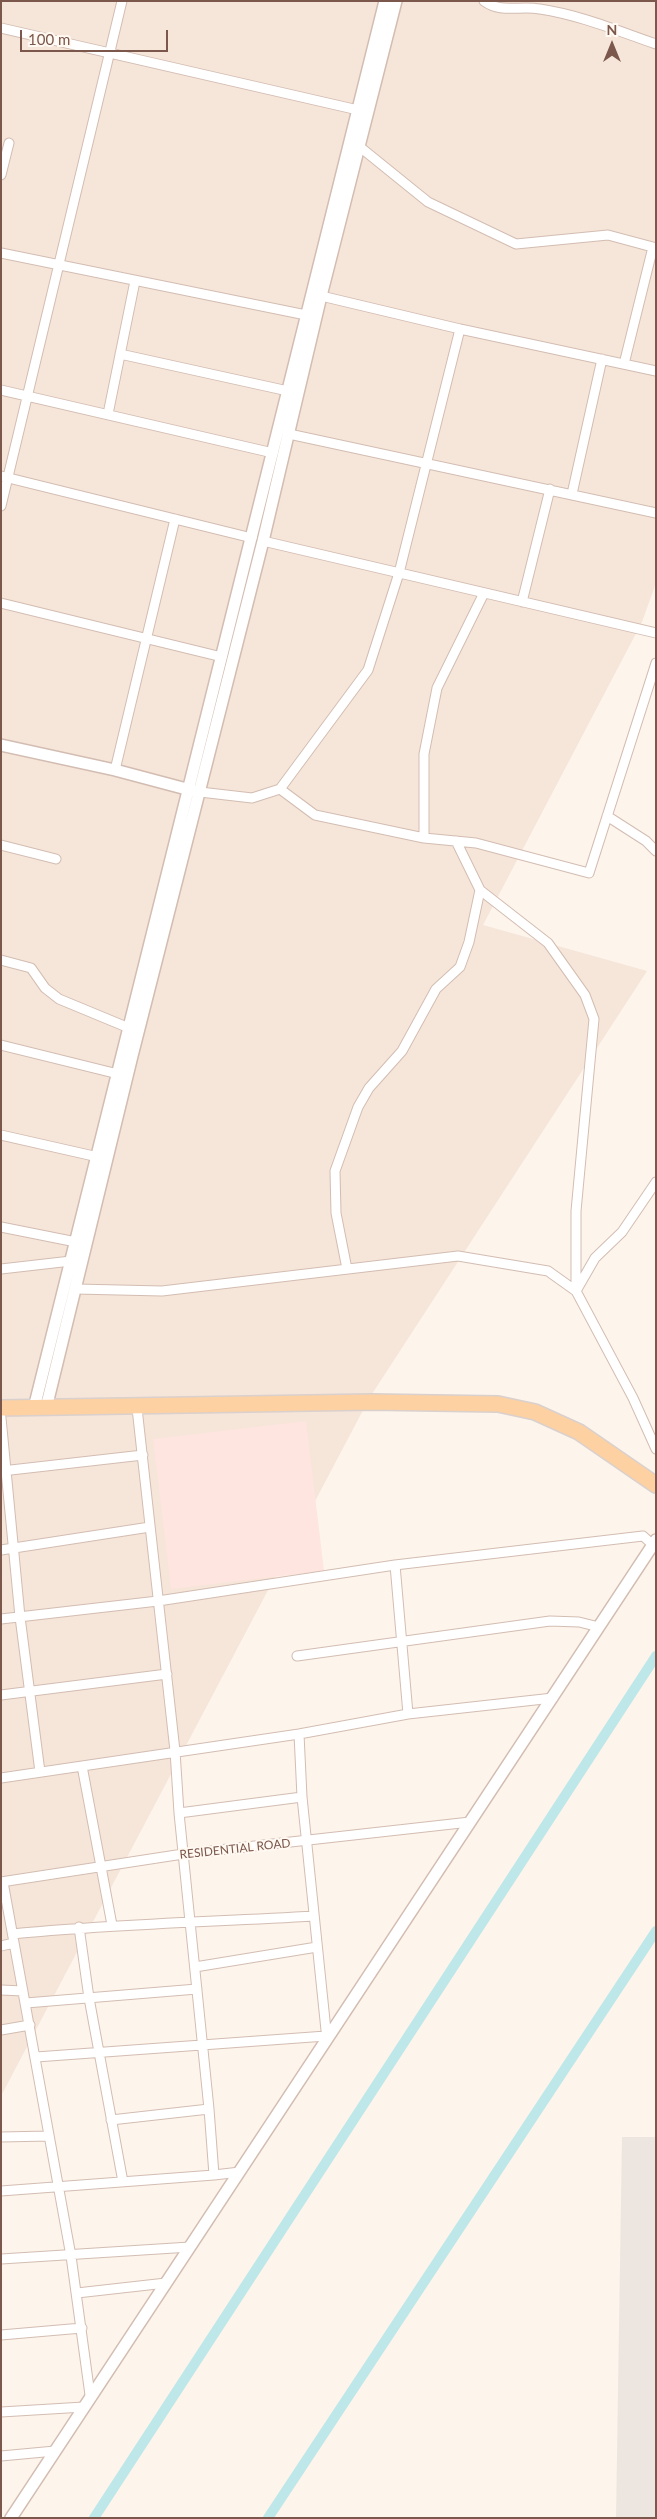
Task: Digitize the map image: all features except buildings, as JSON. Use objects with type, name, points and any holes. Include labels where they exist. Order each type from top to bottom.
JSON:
[{"type":"main road","points":[[1,1408],[137,1408],[372,1402],[498,1404],[535,1412],[571,1428],[656,1485]]},
{"type":"street","points":[[1,506],[5,477],[28,396],[122,1]]},
{"type":"street","points":[[40,1408],[71,1261],[222,657],[289,434],[316,294],[385,1]]},
{"type":"street","points":[[40,1408],[76,1289],[132,1056],[200,792],[258,539],[273,453],[306,314],[316,294],[360,147],[396,1]]},
{"type":"street","points":[[484,1],[494,8],[539,8],[594,22],[656,44]]},
{"type":"street","points":[[1,28],[358,110]]},
{"type":"street","points":[[1,175],[9,143]]},
{"type":"street","points":[[360,147],[428,202],[516,244],[608,235],[654,248],[624,364]]},
{"type":"street","points":[[1,253],[306,314]]},
{"type":"street","points":[[108,414],[135,281]]},
{"type":"street","points":[[316,294],[460,329],[656,371]]},
{"type":"street","points":[[1,744],[200,792],[252,798],[280,790],[368,670],[399,573],[460,329]]},
{"type":"street","points":[[120,354],[288,390]]},
{"type":"street","points":[[572,494],[602,359]]},
{"type":"street","points":[[1,390],[273,453]]},
{"type":"street","points":[[289,434],[427,462],[656,513]]},
{"type":"street","points":[[5,477],[399,573],[656,633]]},
{"type":"street","points":[[522,602],[550,489]]},
{"type":"street","points":[[114,770],[175,519]]},
{"type":"street","points":[[424,838],[424,754],[437,688],[484,593]]},
{"type":"street","points":[[1,603],[222,657]]},
{"type":"street","points":[[280,790],[315,814],[424,838],[476,843],[589,873],[656,663]]},
{"type":"street","points":[[607,816],[646,841],[656,851]]},
{"type":"street","points":[[456,841],[480,890],[548,943],[585,995],[594,1019],[576,1211],[576,1291]]},
{"type":"street","points":[[1,845],[56,859]]},
{"type":"street","points":[[347,1269],[336,1213],[335,1172],[358,1107],[369,1088],[402,1051],[436,989],[460,967],[469,942],[480,890]]},
{"type":"street","points":[[1,960],[31,968],[45,988],[66,1004],[129,1028]]},
{"type":"street","points":[[1,1044],[118,1074]]},
{"type":"street","points":[[1,1135],[98,1157]]},
{"type":"street","points":[[576,1291],[595,1258],[622,1232],[656,1182]]},
{"type":"street","points":[[1,1227],[76,1242]]},
{"type":"street","points":[[76,1289],[162,1291],[458,1256],[548,1271],[576,1291],[633,1398],[656,1449]]},
{"type":"street","points":[[1,1268],[71,1261]]},
{"type":"street","points":[[137,1408],[175,1751],[183,1854],[210,2108],[214,2175]]},
{"type":"street","points":[[1,1418],[4,1471],[14,1548],[20,1617],[40,1772]]},
{"type":"street","points":[[4,1471],[143,1455]]},
{"type":"street","points":[[1,1550],[150,1527]]},
{"type":"street","points":[[1,1619],[158,1601],[395,1565],[643,1536],[654,1542],[240,2172],[90,2395],[11,2518]]},
{"type":"street","points":[[395,1565],[408,1714]]},
{"type":"street","points":[[297,1656],[401,1640],[550,1621],[579,1622],[599,1627]]},
{"type":"street","points":[[1,1695],[167,1674]]},
{"type":"street","points":[[1,1778],[298,1734],[408,1714],[553,1698]]},
{"type":"street","points":[[298,1734],[305,1842],[327,2038]]},
{"type":"street","points":[[82,1766],[112,1925]]},
{"type":"street","points":[[179,1813],[302,1797]]},
{"type":"street","name":"RESIDENTIAL ROAD","points":[[2,1882],[183,1854],[305,1842],[470,1822]]},
{"type":"street","points":[[2,1882],[36,2057],[57,2188],[71,2256],[90,2395]]},
{"type":"street","points":[[1,1946],[13,1938],[79,1927],[314,1916]]},
{"type":"street","points":[[79,1927],[98,2052],[122,2182]]},
{"type":"street","points":[[195,1967],[317,1947]]},
{"type":"street","points":[[26,2004],[197,1989]]},
{"type":"street","points":[[1,1990],[23,1991]]},
{"type":"street","points":[[1,2030],[30,2025]]},
{"type":"street","points":[[36,2057],[327,2038]]},
{"type":"street","points":[[111,2120],[210,2108]]},
{"type":"street","points":[[1,2137],[49,2136]]},
{"type":"street","points":[[1,2191],[240,2172]]},
{"type":"street","points":[[1,2259],[190,2247]]},
{"type":"street","points":[[77,2293],[166,2283]]},
{"type":"street","points":[[1,2335],[82,2328]]},
{"type":"street","points":[[1,2412],[84,2407]]},
{"type":"street","points":[[1,2456],[55,2451]]},
{"type":"shaded area","points":[[1,1],[656,1],[656,583],[642,622],[483,925],[647,971],[370,1397],[1,2096]]},
{"type":"shaded area","points":[[306,1421],[324,1571],[171,1589],[153,1439]]},
{"type":"shaded area","points":[[622,2137],[656,2137],[656,2518],[616,2518]]},
{"type":"waterway","points":[[94,2518],[656,1656]]},
{"type":"waterway","points":[[268,2518],[656,1931]]}]
